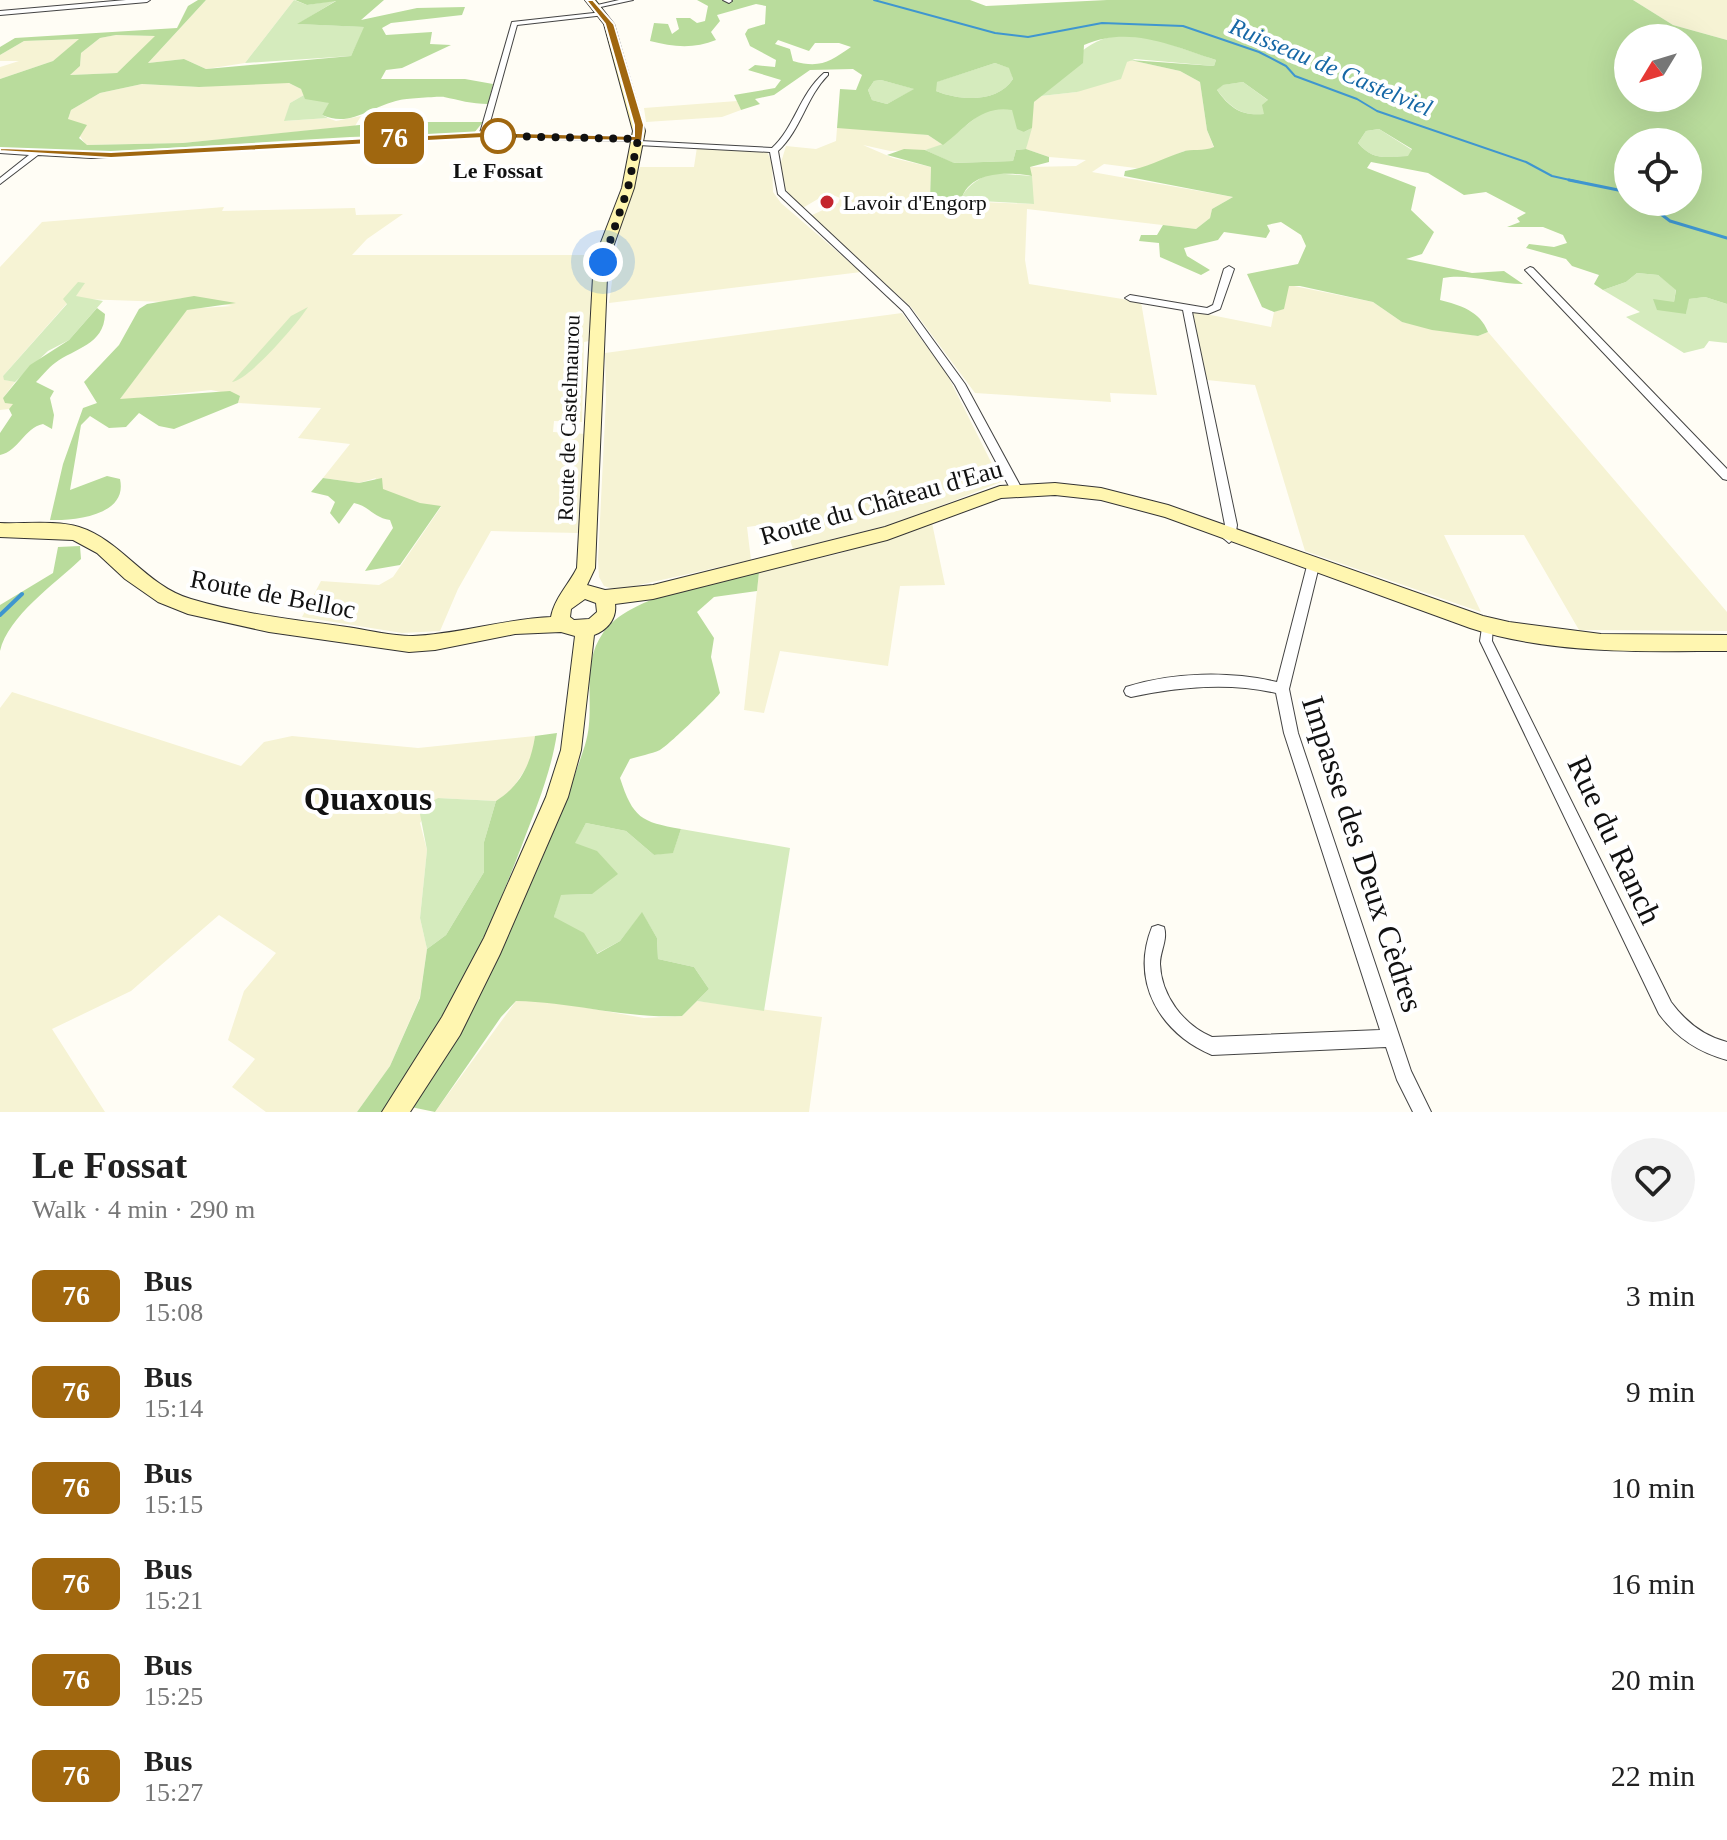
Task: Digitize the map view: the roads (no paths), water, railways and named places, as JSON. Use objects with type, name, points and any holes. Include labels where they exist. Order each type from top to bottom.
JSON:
[{"type":"street","points":[[42,8],[54,0]]},
{"type":"street","points":[[0,13],[147,0]]},
{"type":"street","points":[[483,135],[514,23],[630,0]]},
{"type":"street","name":"Route de Castelmaurou","points":[[395,1112],[451,1026],[492,946],[557,797],[573,739],[571,614],[586,568],[600,277],[638,141],[639,125],[626,78],[596,7]]},
{"type":"street","points":[[0,151],[122,155],[483,135],[774,150],[782,143],[806,97],[826,74]]},
{"type":"street","points":[[774,150],[778,157],[778,185],[787,200],[906,309],[960,384],[1016,489]]},
{"type":"street","points":[[0,182],[35,154]]},
{"type":"street","points":[[1130,298],[1208,311],[1217,307],[1229,269]]},
{"type":"street","points":[[1530,270],[1727,476]]},
{"type":"street","points":[[1187,308],[1230,535]]},
{"type":"street","name":"Route du Château d'Eau","points":[[603,602],[887,533],[962,503],[1016,489],[1078,491],[1127,501],[1487,625],[1575,643],[1727,643]]},
{"type":"street","name":"Route de Belloc","points":[[0,530],[41,530],[89,538],[149,588],[188,606],[230,617],[409,644],[435,642],[571,614],[603,602]]},
{"type":"street","name":"Impasse des Deux Cèdres","points":[[1314,565],[1282,689],[1291,733],[1403,1074],[1422,1112]]},
{"type":"street","name":"Route de Castelmaurou","points":[[586,568],[603,602]]},
{"type":"street","points":[[571,614],[594,627],[603,602]]},
{"type":"street","name":"Rue du Ranch","points":[[1487,625],[1486,641],[1665,1008],[1678,1027],[1710,1047],[1727,1051]]},
{"type":"street","points":[[1131,691],[1164,684],[1243,682],[1282,689]]},
{"type":"street","points":[[1158,933],[1152,963],[1158,990],[1177,1024],[1193,1040],[1212,1046],[1392,1038]]},
{"type":"waterway","name":"Ruisseau de Castelviel","points":[[874,0],[995,33],[1028,37],[1102,23],[1183,26],[1259,52],[1286,66],[1295,76],[1357,99],[1377,111],[1526,162],[1552,176],[1579,182]]},
{"type":"waterway","name":"Ruisseau de Castelviel","points":[[1569,180],[1614,189]]},
{"type":"waterway","name":"Ruisseau de Castelviel","points":[[1663,216],[1670,221],[1727,238]]},
{"type":"waterway","points":[[0,615],[22,594]]},
{"type":"place","name":"Le Fossat","points":[[498,136]]},
{"type":"place","name":"Lavoir d'Engorp","points":[[827,202]]},
{"type":"district","name":"Quaxous","points":[[368,798]]}]
